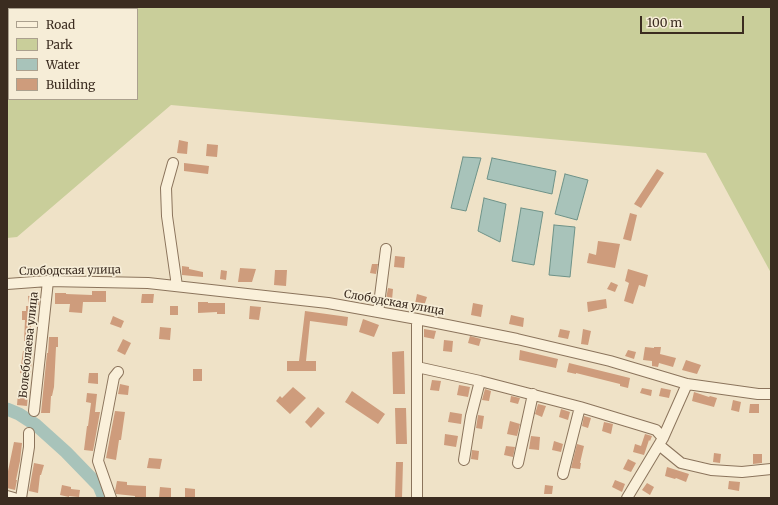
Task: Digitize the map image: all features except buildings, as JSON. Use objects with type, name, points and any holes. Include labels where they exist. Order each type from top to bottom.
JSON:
[{"type":"street","points":[[173,162],[166,188],[167,216],[176,286]]},
{"type":"street","points":[[378,312],[386,249]]},
{"type":"street","name":"Слободская улица","points":[[7,284],[48,281],[148,283],[328,303],[517,339],[610,361],[687,384],[758,394],[771,394]]},
{"type":"street","name":"Болеболаева улица","points":[[34,411],[48,281]]},
{"type":"street","points":[[417,319],[418,498]]},
{"type":"street","points":[[417,366],[533,394],[656,430],[661,442],[681,463],[710,470],[742,472],[771,469]]},
{"type":"street","points":[[111,498],[98,460],[114,376],[118,372]]},
{"type":"street","points":[[464,460],[471,416],[480,381]]},
{"type":"street","points":[[627,498],[661,442],[687,384]]},
{"type":"street","points":[[518,463],[533,394]]},
{"type":"street","points":[[562,474],[580,407]]},
{"type":"street","points":[[21,498],[29,447],[29,433]]},
{"type":"street","points":[[7,496],[14,498]]},
{"type":"green space","points":[[7,7],[771,7],[771,273],[706,153],[171,105],[17,237],[7,238]]},
{"type":"water","points":[[463,157],[481,158],[466,211],[451,208]]},
{"type":"water","points":[[492,158],[556,171],[552,194],[487,179]]},
{"type":"water","points":[[565,174],[588,180],[577,220],[555,214]]},
{"type":"water","points":[[484,198],[506,204],[500,242],[478,231]]},
{"type":"water","points":[[521,208],[543,212],[534,265],[512,261]]},
{"type":"water","points":[[554,225],[575,227],[570,277],[549,275]]},
{"type":"waterway","points":[[7,409],[19,414],[36,425],[66,452],[99,486],[104,498]]}]
